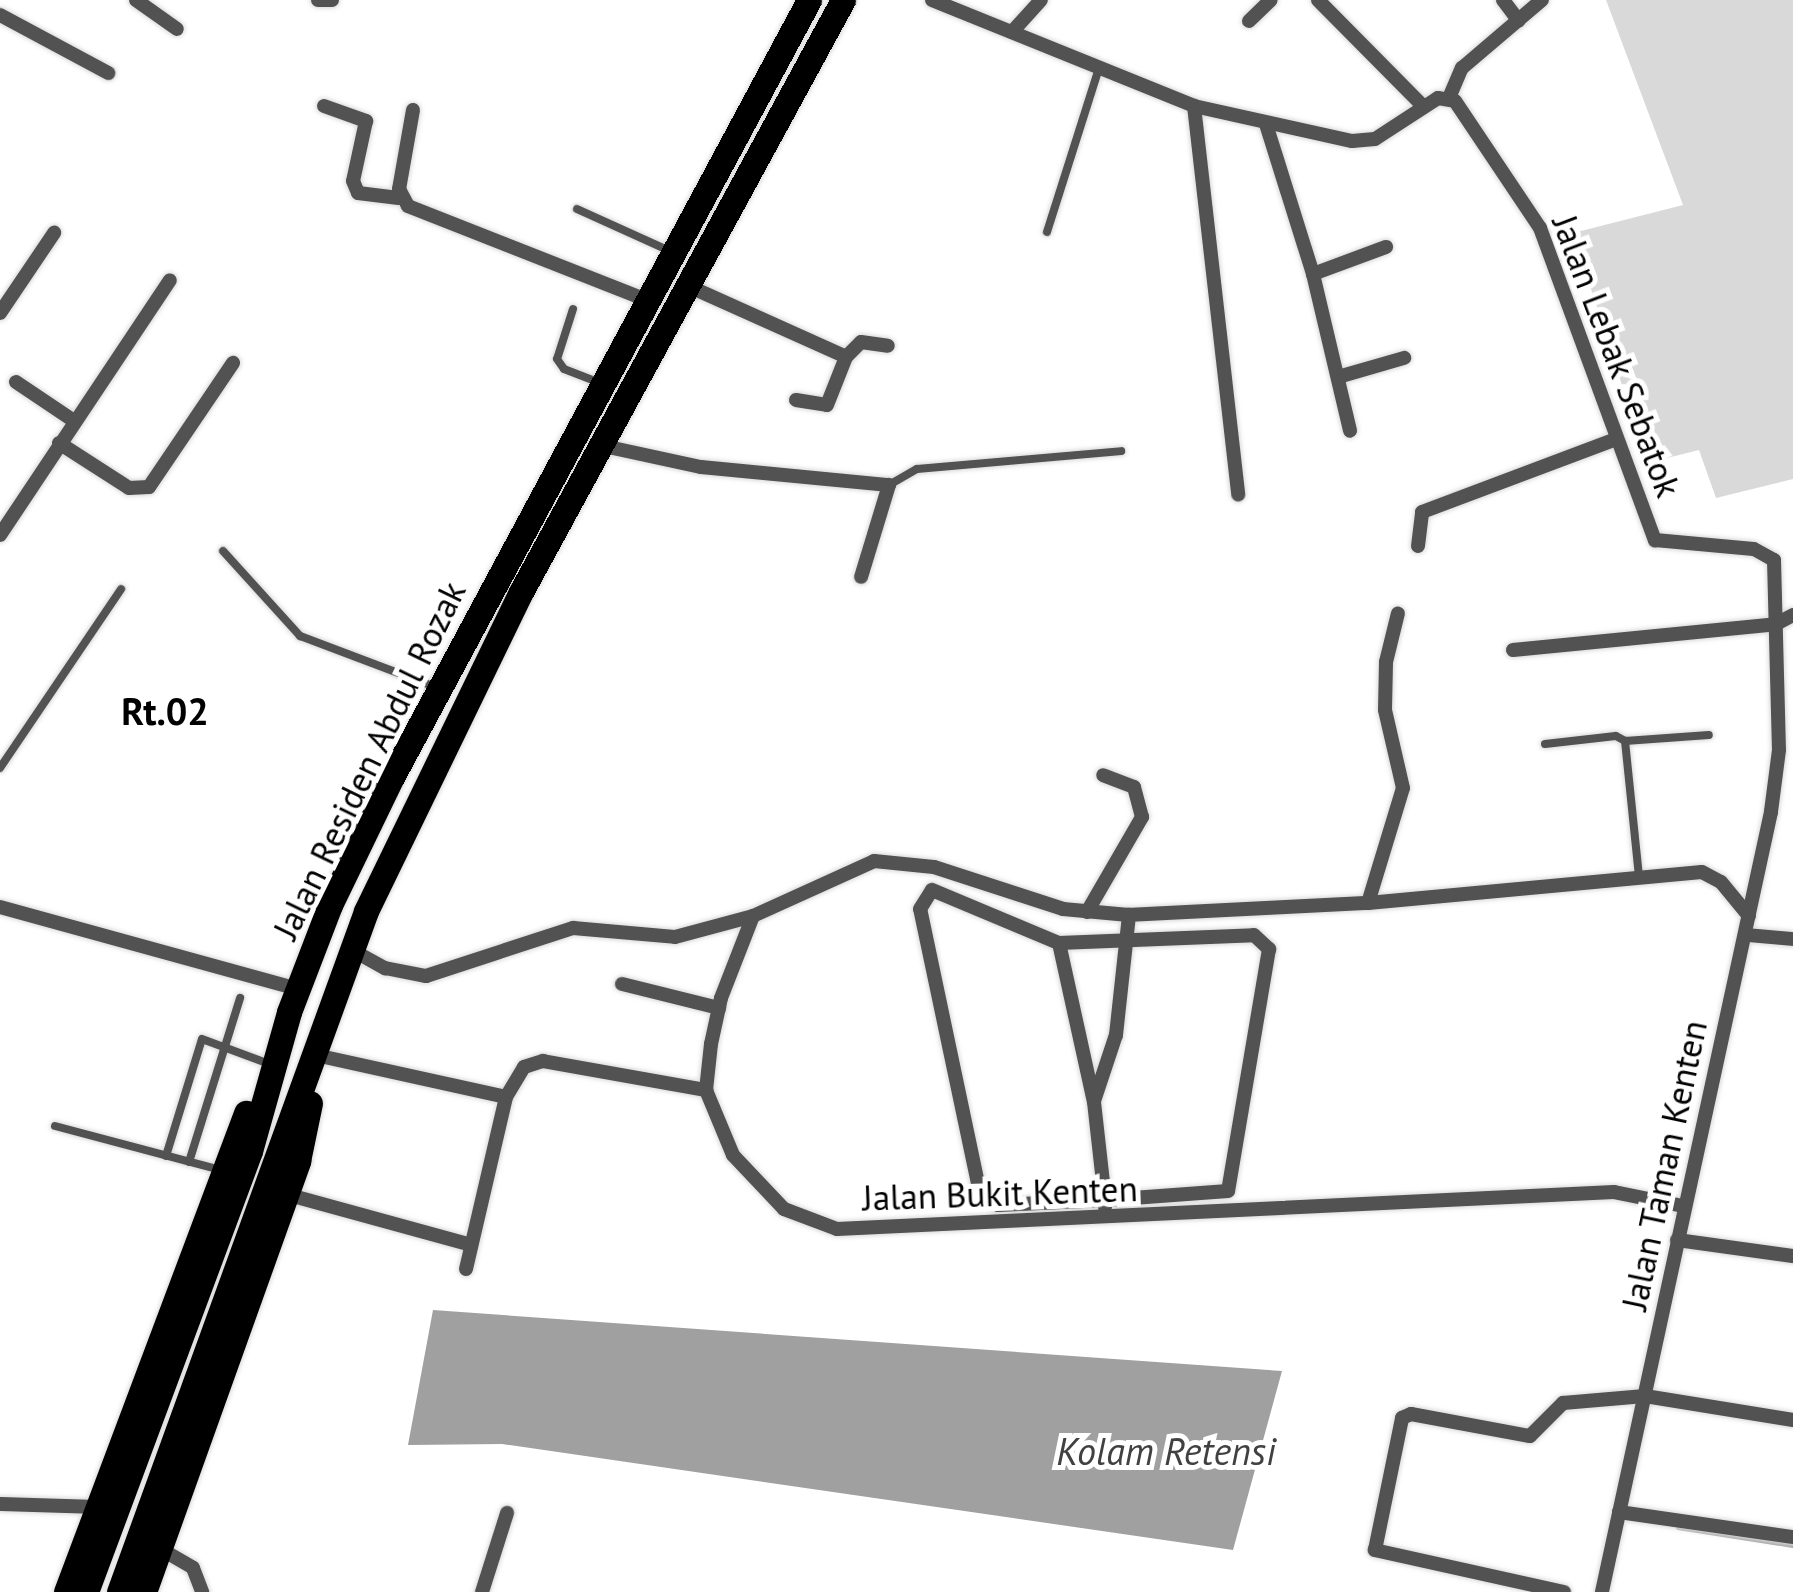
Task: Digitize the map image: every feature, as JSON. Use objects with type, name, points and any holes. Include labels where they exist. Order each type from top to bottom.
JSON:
[{"type":"highway","name":"Jalan Residen Abdul Rozak","points":[[86,1592],[250,1150],[293,1001],[330,904],[439,688],[809,0]]},
{"type":"highway","name":"Jalan Residen Abdul Rozak","points":[[120,1592],[352,950],[416,802],[599,445],[843,0]]},
{"type":"highway","points":[[66,1592],[223,1171],[293,1001]]},
{"type":"highway","points":[[144,1592],[286,1194],[328,1015]]},
{"type":"street","points":[[136,0],[176,28]]},
{"type":"street","points":[[318,0],[332,0]]},
{"type":"street","points":[[932,0],[1194,106],[1363,142],[1423,106],[1449,98],[1462,68],[1542,0]]},
{"type":"street","points":[[1012,32],[1041,0]]},
{"type":"street","points":[[1250,21],[1271,0]]},
{"type":"street","points":[[1318,0],[1423,106]]},
{"type":"street","points":[[1503,0],[1520,21]]},
{"type":"street","points":[[0,15],[108,73]]},
{"type":"street","name":"Jalan Lebak Sebatok","points":[[1449,98],[1502,163],[1540,228],[1614,440],[1655,540],[1771,556],[1779,750]]},
{"type":"street","points":[[324,106],[366,121],[354,181],[358,194],[399,198],[504,248],[647,300]]},
{"type":"street","points":[[1194,106],[1238,495]]},
{"type":"street","points":[[399,198],[412,110]]},
{"type":"street","points":[[1266,124],[1312,274],[1350,430]]},
{"type":"street","points":[[0,313],[54,233]]},
{"type":"street","points":[[1312,274],[1386,247]]},
{"type":"street","points":[[0,535],[6,512],[59,443],[170,280]]},
{"type":"street","points":[[686,285],[846,357]]},
{"type":"street","points":[[796,400],[826,406],[846,357],[862,342],[888,346]]},
{"type":"street","points":[[1338,377],[1404,358]]},
{"type":"street","points":[[59,443],[129,488],[149,487],[233,363]]},
{"type":"street","points":[[16,382],[74,421]]},
{"type":"street","points":[[1418,546],[1421,512],[1614,440]]},
{"type":"street","points":[[599,445],[701,466],[889,485],[861,577]]},
{"type":"street","points":[[1368,903],[1402,788],[1385,710],[1386,662],[1398,613]]},
{"type":"street","points":[[1513,650],[1776,624],[1793,615]]},
{"type":"street","name":"Jalan Taman Kenten","points":[[1602,1592],[1683,1206],[1747,935],[1779,750]]},
{"type":"street","points":[[1087,912],[1142,816],[1134,787],[1103,775]]},
{"type":"street","points":[[352,950],[385,968],[426,976],[573,928],[675,937],[754,916],[874,861],[934,867],[1016,896],[1087,912],[1129,915],[1368,903],[1639,876],[1707,874],[1749,916]]},
{"type":"street","points":[[938,891],[1059,944],[1128,945],[1254,935],[1269,948],[1228,1191],[998,1205],[980,1193],[922,902],[938,891]]},
{"type":"street","points":[[0,907],[293,1001]]},
{"type":"street","points":[[1094,1102],[1116,1035],[1129,915]]},
{"type":"street","points":[[466,1268],[506,1096],[524,1067],[542,1061],[706,1090],[719,1008],[754,916]]},
{"type":"street","points":[[1747,935],[1793,939]]},
{"type":"street","points":[[1059,944],[1094,1102],[1105,1220]]},
{"type":"street","points":[[622,984],[719,1008]]},
{"type":"street","points":[[320,1056],[506,1096]]},
{"type":"street","name":"Jalan Bukit Kenten","points":[[706,1090],[748,1176],[784,1208],[837,1229],[1105,1220],[1614,1192],[1683,1206]]},
{"type":"street","points":[[286,1194],[471,1246]]},
{"type":"street","points":[[1677,1240],[1793,1256]]},
{"type":"street","points":[[1564,1592],[1378,1554],[1373,1546],[1399,1424],[1411,1414],[1530,1436],[1563,1403],[1646,1396],[1793,1420]]},
{"type":"street","points":[[0,1504],[98,1507]]},
{"type":"street","points":[[482,1592],[507,1512]]},
{"type":"street","points":[[1620,1512],[1793,1538]]},
{"type":"street","points":[[159,1548],[193,1568],[202,1592]]},
{"type":"lane","points":[[1047,232],[1099,68]]},
{"type":"lane","points":[[576,209],[674,253]]},
{"type":"lane","points":[[573,309],[557,359],[564,369],[602,384]]},
{"type":"lane","points":[[889,485],[917,469],[1121,452]]},
{"type":"lane","points":[[223,551],[300,636],[439,688]]},
{"type":"lane","points":[[0,768],[120,589]]},
{"type":"lane","points":[[1545,744],[1616,736],[1625,742],[1709,734]]},
{"type":"lane","points":[[1625,742],[1639,876]]},
{"type":"lane","points":[[189,1162],[240,998]]},
{"type":"lane","points":[[166,1156],[202,1039],[267,1063]]},
{"type":"lane","points":[[55,1126],[223,1171]]},
{"type":"shaded area","points":[[1606,0],[1793,0],[1793,479],[1716,498],[1699,450],[1647,463],[1573,233],[1683,205]]},
{"type":"water","name":"Kolam Retensi","points":[[433,1310],[1282,1371],[1233,1550],[502,1444],[408,1445]]},
{"type":"waterway","points":[[1678,1527],[1793,1545]]},
{"type":"district","name":"Rt.02","points":[[165,711]]}]
